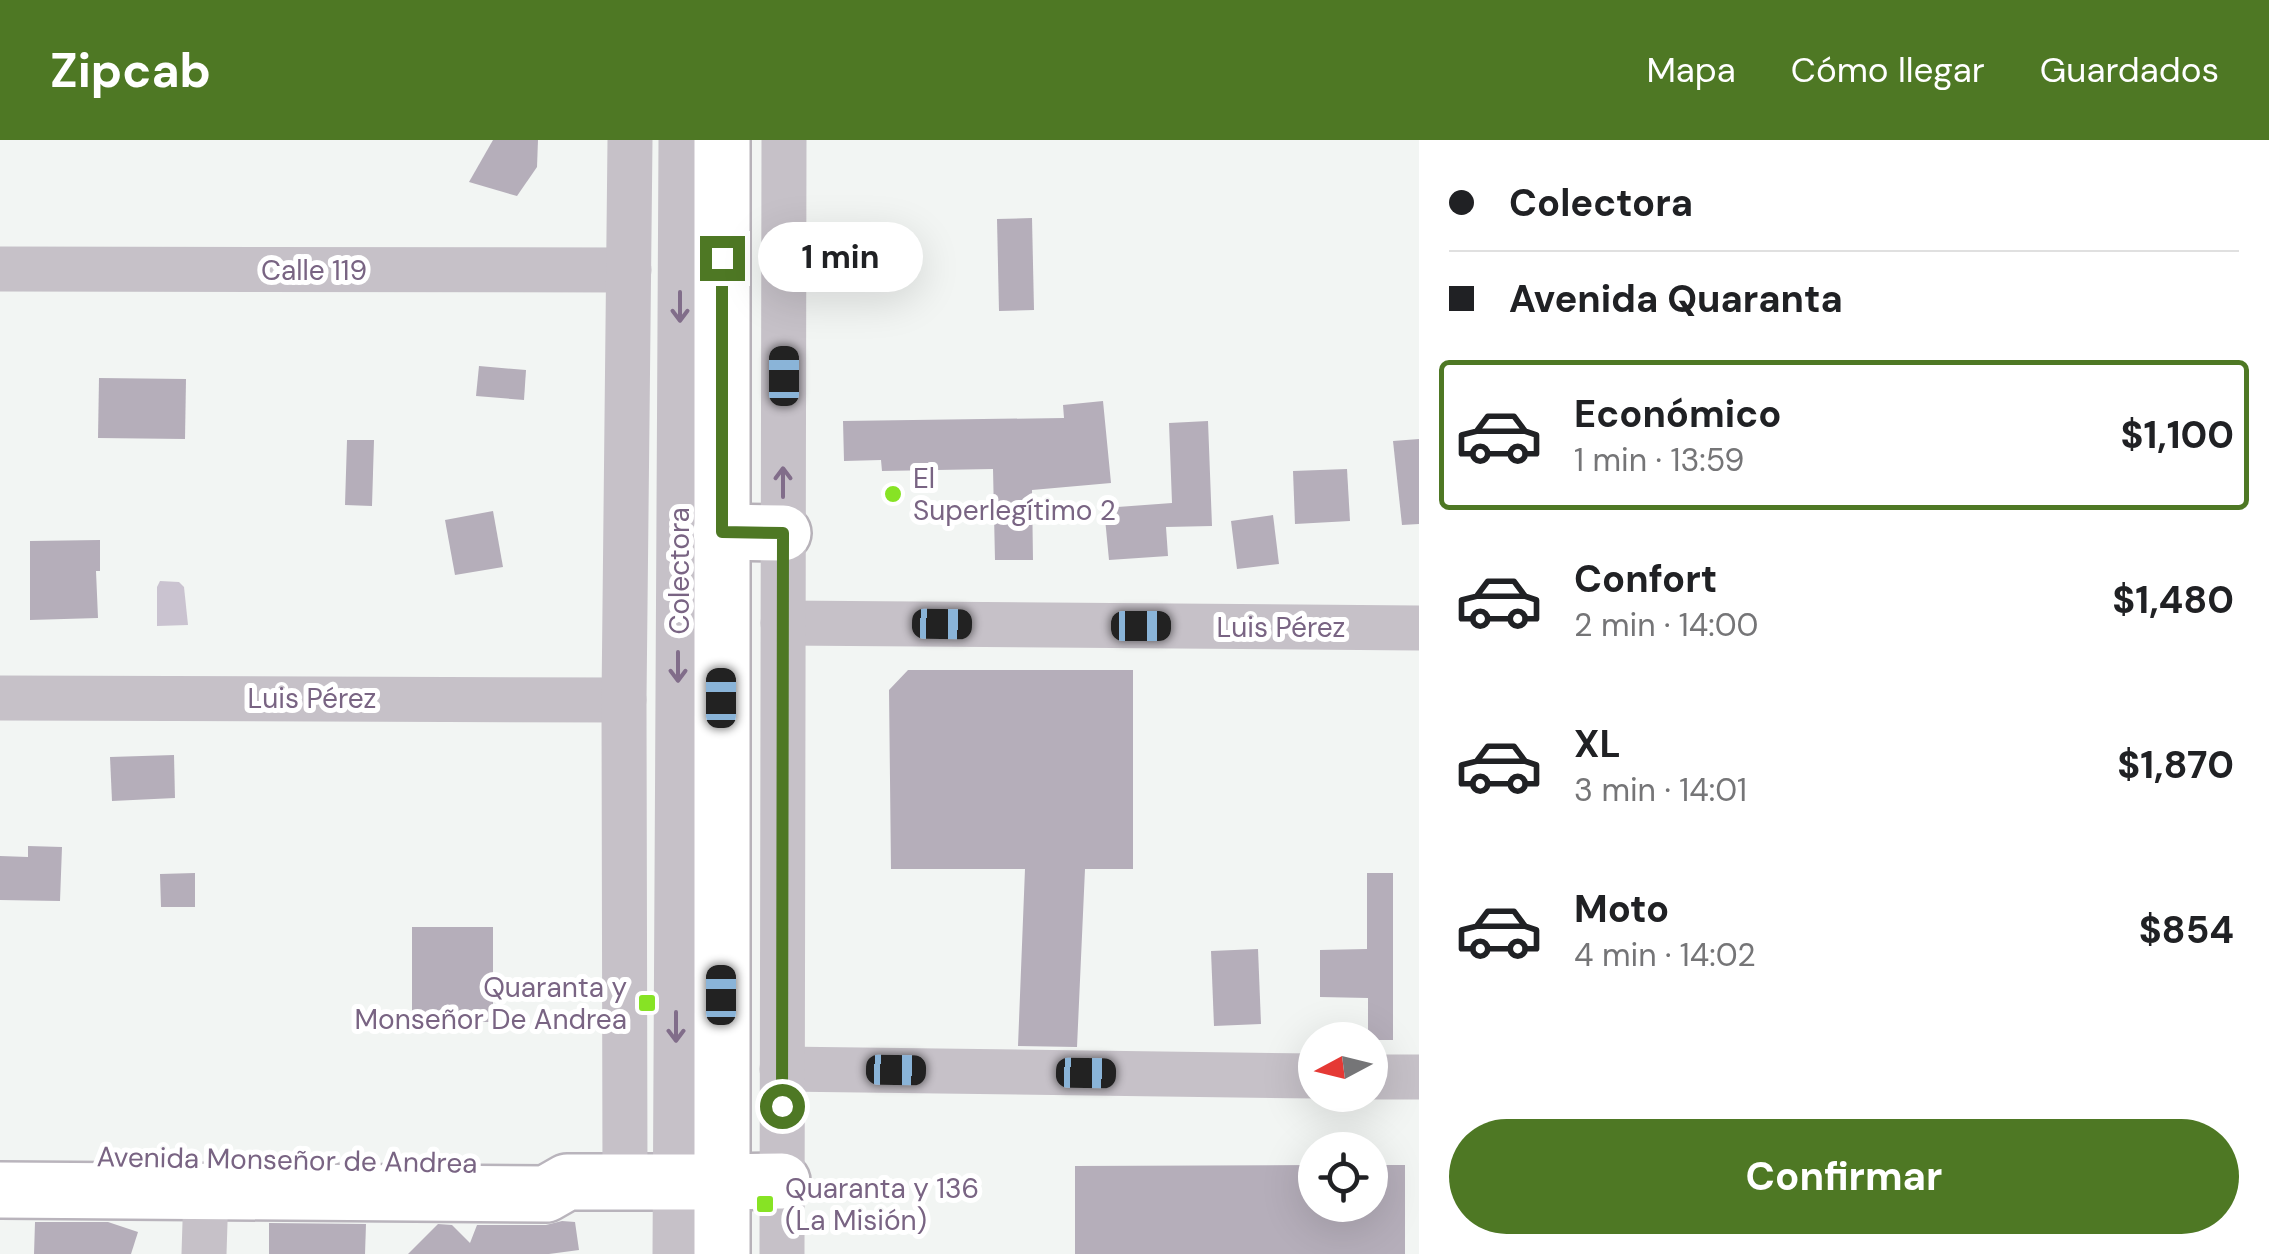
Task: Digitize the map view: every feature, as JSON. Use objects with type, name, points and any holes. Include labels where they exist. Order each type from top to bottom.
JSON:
[{"type":"main road","points":[[722,140],[722,532],[673,1182],[722,1254]]},
{"type":"main road","points":[[722,532],[783,533]]},
{"type":"main road","name":"Avenida Monseñor de Andrea","points":[[0,1158],[547,1162],[567,1182]]},
{"type":"main road","name":"Avenida Monseñor de Andrea","points":[[0,1190],[546,1194],[567,1182],[782,1181]]},
{"type":"street","points":[[630,140],[624,700],[673,1182],[675,1254]]},
{"type":"street","name":"Colectora","points":[[673,1182],[682,140]]},
{"type":"street","points":[[782,1254],[784,140]]},
{"type":"street","name":"Calle 119","points":[[0,269],[628,270]]},
{"type":"street","name":"Luis Pérez","points":[[783,623],[1419,628]]},
{"type":"street","name":"Luis Pérez","points":[[0,698],[624,700]]},
{"type":"street","points":[[782,1069],[1298,1076]]},
{"type":"street","points":[[1388,1076],[1419,1077]]},
{"type":"street","points":[[204,1254],[206,1191]]},
{"type":"shaded area","points":[[160,581],[179,582],[184,587],[188,625],[157,626]]},
{"type":"building","points":[[493,140],[538,140],[537,167],[517,196],[469,182]]},
{"type":"building","points":[[1032,218],[1034,310],[999,311],[997,219]]},
{"type":"building","points":[[479,366],[526,370],[524,400],[476,396]]},
{"type":"building","points":[[99,378],[186,379],[185,439],[98,438]]},
{"type":"building","points":[[1103,401],[1111,483],[1032,490],[1033,560],[995,560],[993,469],[882,471],[881,460],[844,461],[843,421],[1064,418],[1063,405]]},
{"type":"building","points":[[1208,421],[1212,526],[1166,527],[1168,556],[1109,560],[1104,508],[1172,503],[1169,423]]},
{"type":"building","points":[[1419,439],[1419,524],[1402,525],[1393,441]]},
{"type":"building","points":[[347,440],[374,440],[372,506],[345,505]]},
{"type":"building","points":[[1347,469],[1350,521],[1295,524],[1293,471]]},
{"type":"building","points":[[493,511],[503,567],[455,575],[445,520]]},
{"type":"building","points":[[1273,515],[1279,564],[1237,569],[1231,521]]},
{"type":"building","points":[[100,540],[100,571],[96,571],[98,618],[30,620],[30,541]]},
{"type":"building","points":[[908,670],[1133,670],[1133,869],[1085,869],[1077,1047],[1018,1046],[1025,869],[891,869],[889,690]]},
{"type":"building","points":[[174,755],[175,798],[112,801],[110,757]]},
{"type":"building","points":[[28,846],[62,847],[60,901],[0,900],[0,856],[28,857]]},
{"type":"building","points":[[195,873],[195,907],[161,907],[160,874]]},
{"type":"building","points":[[1367,873],[1393,873],[1393,1040],[1388,1040],[1388,1022],[1368,1022],[1368,998],[1320,997],[1320,950],[1367,949]]},
{"type":"building","points":[[412,927],[493,927],[493,1022],[412,1022]]},
{"type":"building","points":[[1258,949],[1261,1024],[1214,1026],[1211,951]]},
{"type":"building","points":[[1298,1165],[1298,1222],[1388,1222],[1388,1165],[1405,1165],[1405,1254],[1075,1254],[1075,1166]]},
{"type":"building","points":[[35,1222],[108,1222],[138,1232],[131,1254],[34,1254]]},
{"type":"building","points":[[575,1222],[579,1250],[549,1254],[408,1254],[438,1224],[452,1225],[470,1243],[477,1225],[546,1225]]},
{"type":"building","points":[[269,1223],[366,1224],[365,1254],[269,1254]]},
{"type":"place","name":"El Superlegítimo 2","points":[[893,494]]},
{"type":"place","name":"Quaranta y Monseñor De Andrea","points":[[647,1003]]},
{"type":"place","name":"Quaranta y 136 (La Misión)","points":[[765,1204]]},
{"type":"route","points":[[722,258],[722,532],[783,533],[782,1106]]}]
